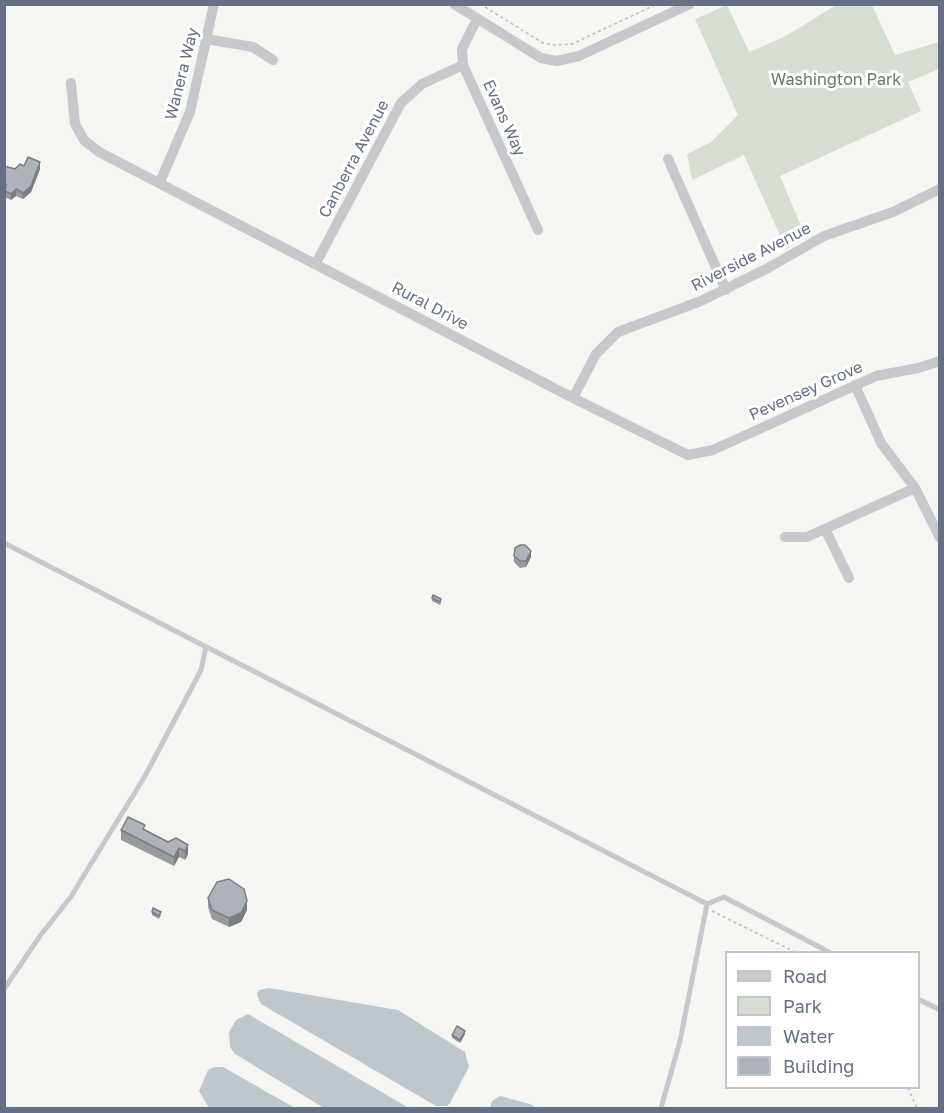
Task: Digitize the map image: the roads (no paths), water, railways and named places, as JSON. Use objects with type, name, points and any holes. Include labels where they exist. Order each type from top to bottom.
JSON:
[{"type":"street","name":"Wanera Way","points":[[160,182],[190,112],[214,4]]},
{"type":"street","points":[[454,4],[541,58],[557,61],[579,56],[690,4]]},
{"type":"street","points":[[463,65],[462,49],[477,19]]},
{"type":"street","points":[[206,39],[253,47],[273,60]]},
{"type":"street","name":"Evans Way","points":[[463,65],[538,230]]},
{"type":"street","name":"Canberra Avenue","points":[[316,263],[401,102],[422,84],[463,65]]},
{"type":"street","name":"Rural Drive","points":[[71,83],[72,116],[84,140],[99,152],[573,398],[688,455]]},
{"type":"street","points":[[668,159],[726,290]]},
{"type":"street","name":"Riverside Avenue","points":[[573,398],[596,354],[618,332],[726,290],[816,240],[893,212],[939,189]]},
{"type":"street","name":"Pevensey Grove","points":[[688,455],[713,450],[876,376],[918,368],[939,361]]},
{"type":"street","points":[[855,385],[881,443],[915,488],[939,538]]},
{"type":"street","points":[[785,537],[801,538],[825,529],[915,488]]},
{"type":"street","points":[[825,529],[849,578]]},
{"type":"lane","points":[[4,543],[707,906]]},
{"type":"lane","points":[[4,989],[40,936],[70,898],[145,776],[201,670],[206,647]]},
{"type":"lane","points":[[707,906],[724,897],[827,951]]},
{"type":"lane","points":[[661,1108],[680,1041],[707,906]]},
{"type":"lane","points":[[920,1000],[939,1010]]},
{"type":"water","points":[[269,988],[398,1010],[465,1052],[469,1067],[450,1103],[447,1106],[436,1106],[261,1004],[257,995],[259,990]]},
{"type":"water","points":[[248,1014],[409,1108],[324,1108],[235,1054],[230,1047],[229,1032],[236,1020]]},
{"type":"water","points":[[223,1067],[295,1108],[209,1108],[199,1091],[208,1070]]},
{"type":"water","points":[[500,1096],[537,1108],[490,1108],[492,1101]]},
{"type":"park label","name":"Washington Park","points":[[836,80]]}]
